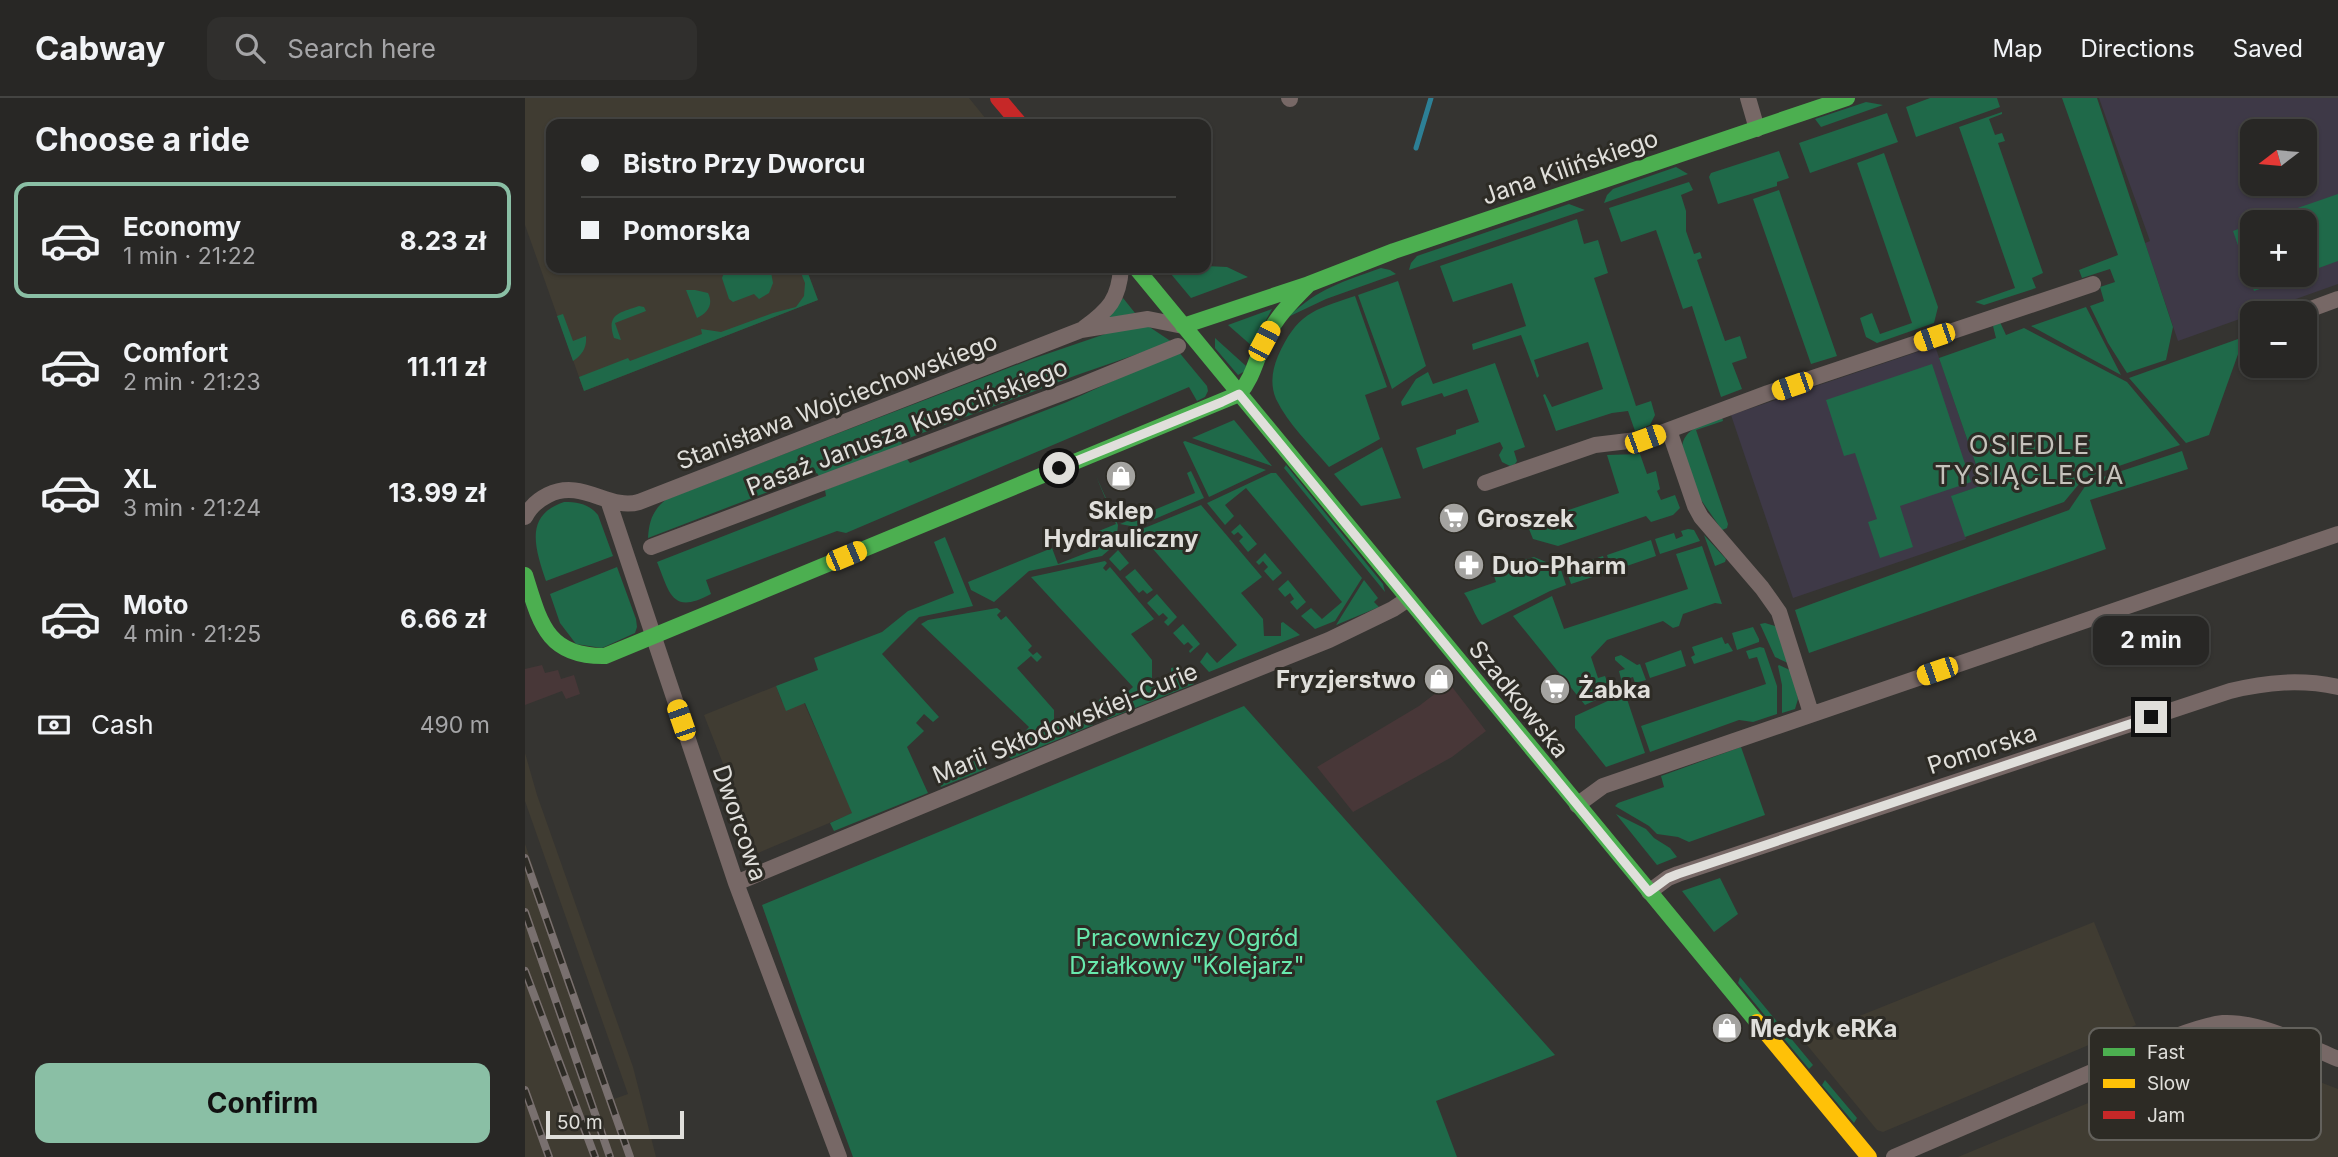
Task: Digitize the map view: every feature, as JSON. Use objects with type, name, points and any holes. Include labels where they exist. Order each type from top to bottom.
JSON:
[{"type":"street","points":[[998,98],[1016,119]]},
{"type":"street","points":[[1748,98],[1758,129]]},
{"type":"street","name":"Jana Kilińskiego","points":[[1183,326],[1309,284],[1394,251],[1847,98]]},
{"type":"street","name":"Stanisława Wojciechowskiego","points":[[1081,330],[1103,314],[1114,301],[1120,273]]},
{"type":"street","name":"Szadkowska","points":[[1140,273],[1869,1157]]},
{"type":"street","name":"Jana Kilińskiego","points":[[1239,394],[1250,383],[1264,341],[1278,315],[1309,284]]},
{"type":"street","points":[[1485,483],[1595,445],[1645,439],[1780,389],[2093,284]]},
{"type":"street","points":[[2317,307],[2338,299]]},
{"type":"street","name":"Stanisława Wojciechowskiego","points":[[525,517],[539,499],[554,492],[581,490],[608,500],[639,502],[1081,330],[1148,319],[1183,326]]},
{"type":"street","name":"Pasaż Janusza Kusocińskiego","points":[[651,547],[1072,389],[1178,346]]},
{"type":"street","points":[[525,575],[541,625],[555,643],[566,650],[592,658],[605,656],[1239,394]]},
{"type":"street","points":[[1669,430],[1701,517],[1779,612],[1811,713]]},
{"type":"street","name":"Dworcowa","points":[[608,500],[736,883],[839,1157]]},
{"type":"street","points":[[1577,805],[1603,786],[2338,534]]},
{"type":"street","name":"Marii Skłodowskiej-Curie","points":[[736,883],[1329,640],[1394,609],[1408,599]]},
{"type":"street","name":"Pomorska","points":[[1649,892],[1678,874],[2230,691],[2278,682],[2303,681],[2338,687]]},
{"type":"street","points":[[2200,1028],[2224,1023],[2255,1028]]},
{"type":"street","points":[[2321,1053],[2338,1059]]},
{"type":"street","points":[[1894,1157],[2089,1073]]},
{"type":"shaded area","points":[[525,98],[969,98],[986,119],[546,119],[546,273],[808,273],[818,300],[584,391],[525,225]]},
{"type":"shaded area","points":[[2099,98],[2338,98],[2338,284],[2290,301],[2240,301],[2240,319],[2178,341],[2145,243],[2150,241]]},
{"type":"shaded area","points":[[1935,346],[1983,485],[1952,496],[1966,539],[1793,598],[1731,415]]},
{"type":"shaded area","points":[[542,665],[545,673],[558,670],[561,679],[574,675],[580,694],[566,699],[562,691],[525,705],[525,669]]},
{"type":"shaded area","points":[[1449,683],[1486,731],[1452,757],[1353,812],[1317,767],[1419,706]]},
{"type":"shaded area","points":[[776,686],[782,702],[804,703],[853,813],[758,853],[704,715]]},
{"type":"shaded area","points":[[525,753],[537,795],[633,1067],[656,1157],[525,1157],[525,844],[614,1099],[628,1094],[525,801]]},
{"type":"shaded area","points":[[2094,922],[2136,1025],[2129,1028],[2089,1028],[2089,1045],[1883,1132],[1877,1130],[1802,1039]]},
{"type":"shaded area","points":[[2321,1082],[2338,1089],[2338,1157],[1958,1157],[2089,1103],[2089,1140],[2321,1140]]},
{"type":"green space","points":[[1930,98],[1997,98],[2000,107],[1916,137],[1906,107]]},
{"type":"green space","points":[[2062,98],[2097,98],[2173,327],[2166,360],[2127,373],[2108,343],[2090,306],[2104,301],[2100,287],[2115,282],[2110,269],[2082,278],[2079,270],[2118,255]]},
{"type":"green space","points":[[1866,102],[1883,105],[1821,127],[1815,119]]},
{"type":"green space","points":[[2002,112],[1989,119],[1995,135],[2002,133],[2005,141],[1998,143],[2043,273],[2032,278],[2036,288],[1984,305],[1975,302],[2015,288],[1959,127]]},
{"type":"green space","points":[[1887,113],[1898,142],[1810,173],[1799,143]]},
{"type":"green space","points":[[1779,151],[1789,178],[1777,182],[1777,186],[1718,204],[1709,177],[1711,173]]},
{"type":"green space","points":[[1884,153],[1938,307],[1934,323],[1877,343],[1866,337],[1860,318],[1872,313],[1880,334],[1912,323],[1857,163]]},
{"type":"green space","points":[[1676,167],[1688,174],[1604,203],[1613,189]]},
{"type":"green space","points":[[1689,182],[1693,190],[1681,195],[1686,211],[1686,231],[1694,254],[1700,252],[1702,258],[1697,260],[1725,341],[1740,336],[1747,358],[1732,363],[1742,389],[1721,397],[1692,306],[1683,309],[1656,230],[1621,242],[1609,208]]},
{"type":"green space","points":[[1779,190],[1837,356],[1811,364],[1753,199]]},
{"type":"green space","points":[[2338,194],[2338,261],[2317,269],[2317,210],[2292,210]]},
{"type":"green space","points":[[1569,204],[1585,210],[1409,270],[1417,256]]},
{"type":"green space","points":[[1577,219],[1584,244],[1598,240],[1608,273],[1594,278],[1636,406],[1651,401],[1655,415],[1650,425],[1635,431],[1628,411],[1612,413],[1556,431],[1543,395],[1545,394],[1552,407],[1603,389],[1588,342],[1534,360],[1539,376],[1537,378],[1521,335],[1473,350],[1472,344],[1526,326],[1512,283],[1453,302],[1440,266]]},
{"type":"green space","points":[[2240,228],[2240,251],[2233,231]]},
{"type":"green space","points":[[1211,266],[1227,267],[1248,277],[1191,298],[1170,273],[1211,273]]},
{"type":"green space","points":[[1381,268],[1396,274],[1326,299],[1288,317],[1321,292]]},
{"type":"green space","points":[[724,273],[771,273],[773,283],[769,293],[759,299],[754,294],[733,302],[729,299],[722,278]]},
{"type":"green space","points":[[801,273],[808,273],[818,300],[584,391],[579,377],[702,334],[701,329],[721,332],[796,307],[804,296],[805,283]]},
{"type":"green space","points":[[1398,281],[1426,366],[1392,389],[1358,295]]},
{"type":"green space","points":[[686,290],[708,293],[709,308],[697,318]]},
{"type":"green space","points":[[1355,296],[1387,387],[1365,395],[1380,439],[1329,467],[1281,408],[1273,388],[1273,372],[1285,342],[1299,322],[1317,310]]},
{"type":"green space","points":[[1123,298],[1135,313],[1107,319]]},
{"type":"green space","points":[[639,306],[646,311],[615,323],[621,340],[614,338],[613,319],[620,313]]},
{"type":"green space","points":[[2086,307],[2121,375],[2031,326]]},
{"type":"green space","points":[[1272,309],[1252,346],[1228,325]]},
{"type":"green space","points":[[563,314],[573,341],[586,336],[583,351],[573,361],[557,316]]},
{"type":"green space","points":[[2000,322],[2006,335],[2024,328],[2127,382],[2180,445],[2084,478],[2064,502],[1965,537],[1951,496],[1983,485],[1939,358],[1996,338],[1993,326]]},
{"type":"green space","points":[[1148,326],[1172,342],[901,441],[903,449],[821,480],[817,473],[648,538],[653,516],[667,499],[1032,359],[1114,331]]},
{"type":"green space","points":[[1215,338],[1246,366],[1245,371],[1238,375],[1215,348]]},
{"type":"green space","points":[[2240,338],[2240,349],[2209,435],[2186,443],[2129,378]]},
{"type":"green space","points":[[1178,351],[1207,386],[1205,397],[1197,401],[1189,387],[846,533],[837,531],[706,580],[711,594],[698,600],[680,602],[674,598],[665,583],[657,562],[826,496],[825,490],[907,459],[910,463],[1067,402]]},
{"type":"green space","points":[[1495,363],[1525,447],[1514,451],[1517,461],[1515,464],[1510,466],[1502,462],[1499,455],[1503,448],[1500,442],[1423,469],[1416,448],[1456,434],[1456,430],[1479,422],[1467,389],[1444,397],[1442,393],[1402,406],[1401,402],[1416,379],[1428,372],[1433,384]]},
{"type":"green space","points":[[1932,364],[1971,482],[1900,506],[1913,547],[1880,558],[1868,522],[1877,519],[1855,453],[1844,456],[1826,400]]},
{"type":"green space","points":[[1722,417],[1723,421],[1696,430],[1728,524],[1727,528],[1722,530],[1699,497],[1682,448],[1683,441],[1691,431]]},
{"type":"green space","points":[[1234,420],[1272,466],[1192,438]]},
{"type":"green space","points":[[1183,442],[1266,470],[1209,497]]},
{"type":"green space","points":[[1382,447],[1401,498],[1361,506],[1334,474]]},
{"type":"green space","points":[[2182,451],[2188,469],[2090,500],[2106,549],[1809,653],[1795,610],[2069,510],[2088,482]]},
{"type":"green space","points":[[1640,454],[1647,474],[1656,471],[1660,489],[1657,491],[1661,500],[1675,495],[1680,508],[1673,515],[1651,522],[1646,516],[1558,546],[1533,539],[1527,524],[1619,493],[1607,455]]},
{"type":"green space","points":[[1286,465],[1383,584],[1385,592],[1284,468]]},
{"type":"green space","points":[[1191,471],[1204,498],[1136,527],[1120,524],[1195,493],[1187,473]]},
{"type":"green space","points":[[1276,473],[1362,578],[1335,621],[1315,629],[1301,616],[1311,608],[1322,619],[1342,602],[1246,488],[1225,505],[1234,516],[1225,525],[1207,503]]},
{"type":"green space","points":[[1096,476],[1118,525],[1116,544],[1102,556],[1029,571],[994,602],[971,590],[968,582],[1052,548],[1058,564],[1099,548],[1094,533],[1116,524]]},
{"type":"green space","points":[[564,502],[583,504],[598,515],[613,556],[546,581],[536,544],[538,523],[543,515]]},
{"type":"green space","points":[[1201,505],[1262,577],[1241,593],[1263,619],[1264,636],[1281,636],[1283,622],[1300,635],[1209,672],[1200,662],[1207,652],[1217,663],[1237,645],[1139,533],[1142,529]]},
{"type":"green space","points":[[1240,524],[1257,544],[1248,552],[1239,541],[1243,537],[1238,532],[1234,535],[1231,532]]},
{"type":"green space","points":[[1694,530],[1700,541],[1660,554],[1655,539],[1674,533],[1676,539],[1683,536],[1681,531]]},
{"type":"green space","points":[[1704,535],[1726,559],[1725,562],[1715,566]]},
{"type":"green space","points":[[945,537],[973,606],[919,617],[882,654],[939,717],[933,722],[924,714],[916,723],[924,731],[907,747],[928,793],[834,831],[830,823],[852,813],[805,703],[786,711],[776,686],[818,670],[814,658],[882,632],[908,611],[954,593],[934,542]]},
{"type":"green space","points":[[1651,540],[1656,556],[1612,571],[1607,555]]},
{"type":"green space","points":[[1702,546],[1722,604],[1715,603],[1683,614],[1679,626],[1673,628],[1663,621],[1607,640],[1591,657],[1598,678],[1605,676],[1609,687],[1622,683],[1619,671],[1625,669],[1615,660],[1615,657],[1621,655],[1637,665],[1640,664],[1646,680],[1635,683],[1633,677],[1627,679],[1629,685],[1585,705],[1513,616],[1552,596],[1564,629],[1688,589],[1676,554]]},
{"type":"green space","points":[[1118,550],[1129,563],[1120,571],[1109,559]]},
{"type":"green space","points":[[1265,553],[1282,573],[1273,581],[1264,571],[1268,567],[1263,561],[1259,565],[1256,562]]},
{"type":"green space","points":[[1603,556],[1608,572],[1571,584],[1566,569]]},
{"type":"green space","points":[[1534,557],[1546,562],[1550,574],[1561,570],[1566,585],[1482,625],[1464,593],[1496,582],[1492,570]]},
{"type":"green space","points":[[1105,561],[1107,563],[1103,568],[1106,571],[1110,567],[1154,619],[1131,634],[1152,660],[1152,682],[1171,682],[1171,668],[1177,667],[1184,671],[1180,673],[1182,678],[1187,675],[1194,684],[1108,719],[1098,708],[1099,700],[1104,695],[1113,705],[1133,687],[1031,577]]},
{"type":"green space","points":[[617,567],[636,619],[635,633],[602,648],[576,644],[560,623],[550,594]]},
{"type":"green space","points":[[1135,569],[1153,590],[1147,594],[1143,590],[1139,593],[1125,577]]},
{"type":"green space","points":[[1288,580],[1306,602],[1297,610],[1290,602],[1294,599],[1290,593],[1285,597],[1278,589]]},
{"type":"green space","points":[[1364,580],[1378,598],[1374,602],[1379,607],[1336,625]]},
{"type":"green space","points":[[1157,594],[1177,617],[1168,626],[1164,622],[1168,618],[1163,613],[1159,616],[1147,603]]},
{"type":"green space","points":[[997,608],[1001,611],[997,615],[1001,620],[1006,616],[1032,646],[1028,650],[1033,655],[1037,652],[1042,657],[1037,662],[1031,656],[1017,668],[1054,710],[1054,724],[1074,724],[1074,711],[1079,710],[1082,713],[1078,715],[1081,719],[1085,717],[1093,725],[1011,759],[999,745],[1002,739],[1011,747],[1029,727],[921,624],[928,620]]},
{"type":"green space","points":[[1765,623],[1778,629],[1790,664],[1775,657],[1760,624]]},
{"type":"green space","points":[[1183,624],[1200,644],[1190,653],[1193,647],[1188,642],[1184,645],[1173,633]]},
{"type":"green space","points":[[1753,627],[1759,642],[1737,650],[1732,633]]},
{"type":"green space","points":[[1722,637],[1733,651],[1694,664],[1691,657],[1695,655],[1692,647]]},
{"type":"green space","points":[[1764,648],[1777,686],[1777,714],[1753,722],[1739,720],[1650,752],[1641,726],[1766,684],[1757,657],[1749,659],[1746,651]]},
{"type":"green space","points":[[1681,650],[1686,666],[1650,678],[1645,663]]},
{"type":"green space","points":[[1779,665],[1792,671],[1798,699],[1795,709],[1782,713],[1782,685]]},
{"type":"green space","points":[[1625,693],[1645,753],[1606,767],[1575,728],[1575,716]]},
{"type":"green space","name":"Pracowniczy Ogród Działkowy \"Kolejarz\"","points":[[1244,706],[1555,1055],[1436,1101],[1457,1157],[853,1157],[762,905]]},
{"type":"green space","points":[[1741,747],[1765,815],[1689,842],[1678,837],[1657,834],[1649,826],[1615,806],[1664,787],[1661,776]]},
{"type":"green space","points":[[979,759],[986,769],[941,787],[938,781],[941,775]]},
{"type":"green space","points":[[1616,814],[1646,829],[1677,857],[1657,865]]},
{"type":"green space","points":[[1720,878],[1738,914],[1714,932],[1682,891]]},
{"type":"green space","points":[[1740,977],[1813,1065],[1809,1069],[1738,983]]},
{"type":"green space","points":[[1825,1080],[1857,1118],[1854,1123],[1822,1085]]},
{"type":"waterway","points":[[1416,148],[1431,98]]},
{"type":"railway","points":[[525,858],[630,1157]]},
{"type":"railway","points":[[525,912],[610,1157]]},
{"type":"railway","points":[[525,971],[595,1157]]},
{"type":"railway","points":[[525,1090],[549,1157]]},
{"type":"traffic: fast","points":[[1183,326],[1309,284],[1394,251],[1847,98]]},
{"type":"traffic: fast","points":[[1140,273],[1757,1022]]},
{"type":"traffic: fast","points":[[525,575],[536,608],[549,634],[570,651],[605,656],[1239,394],[1251,375],[1274,324],[1309,284]]},
{"type":"traffic: slow","points":[[1757,1022],[1869,1157]]},
{"type":"traffic: jam","points":[[998,98],[1016,119]]},
{"type":"place","name":"Sklep Hydrauliczny","points":[[1121,476]]},
{"type":"place","name":"Groszek","points":[[1454,518]]},
{"type":"place","name":"Duo-Pharm","points":[[1469,565]]},
{"type":"place","name":"Fryzjerstwo","points":[[1439,679]]},
{"type":"place","name":"Żabka","points":[[1555,689]]},
{"type":"place","name":"Medyk eRKa","points":[[1727,1028]]},
{"type":"district","name":"OSIEDLE TYSIĄCLECIA","points":[[2030,459]]},
{"type":"route","points":[[1059,468],[1239,394],[1649,892],[1678,874],[2151,717]]}]
